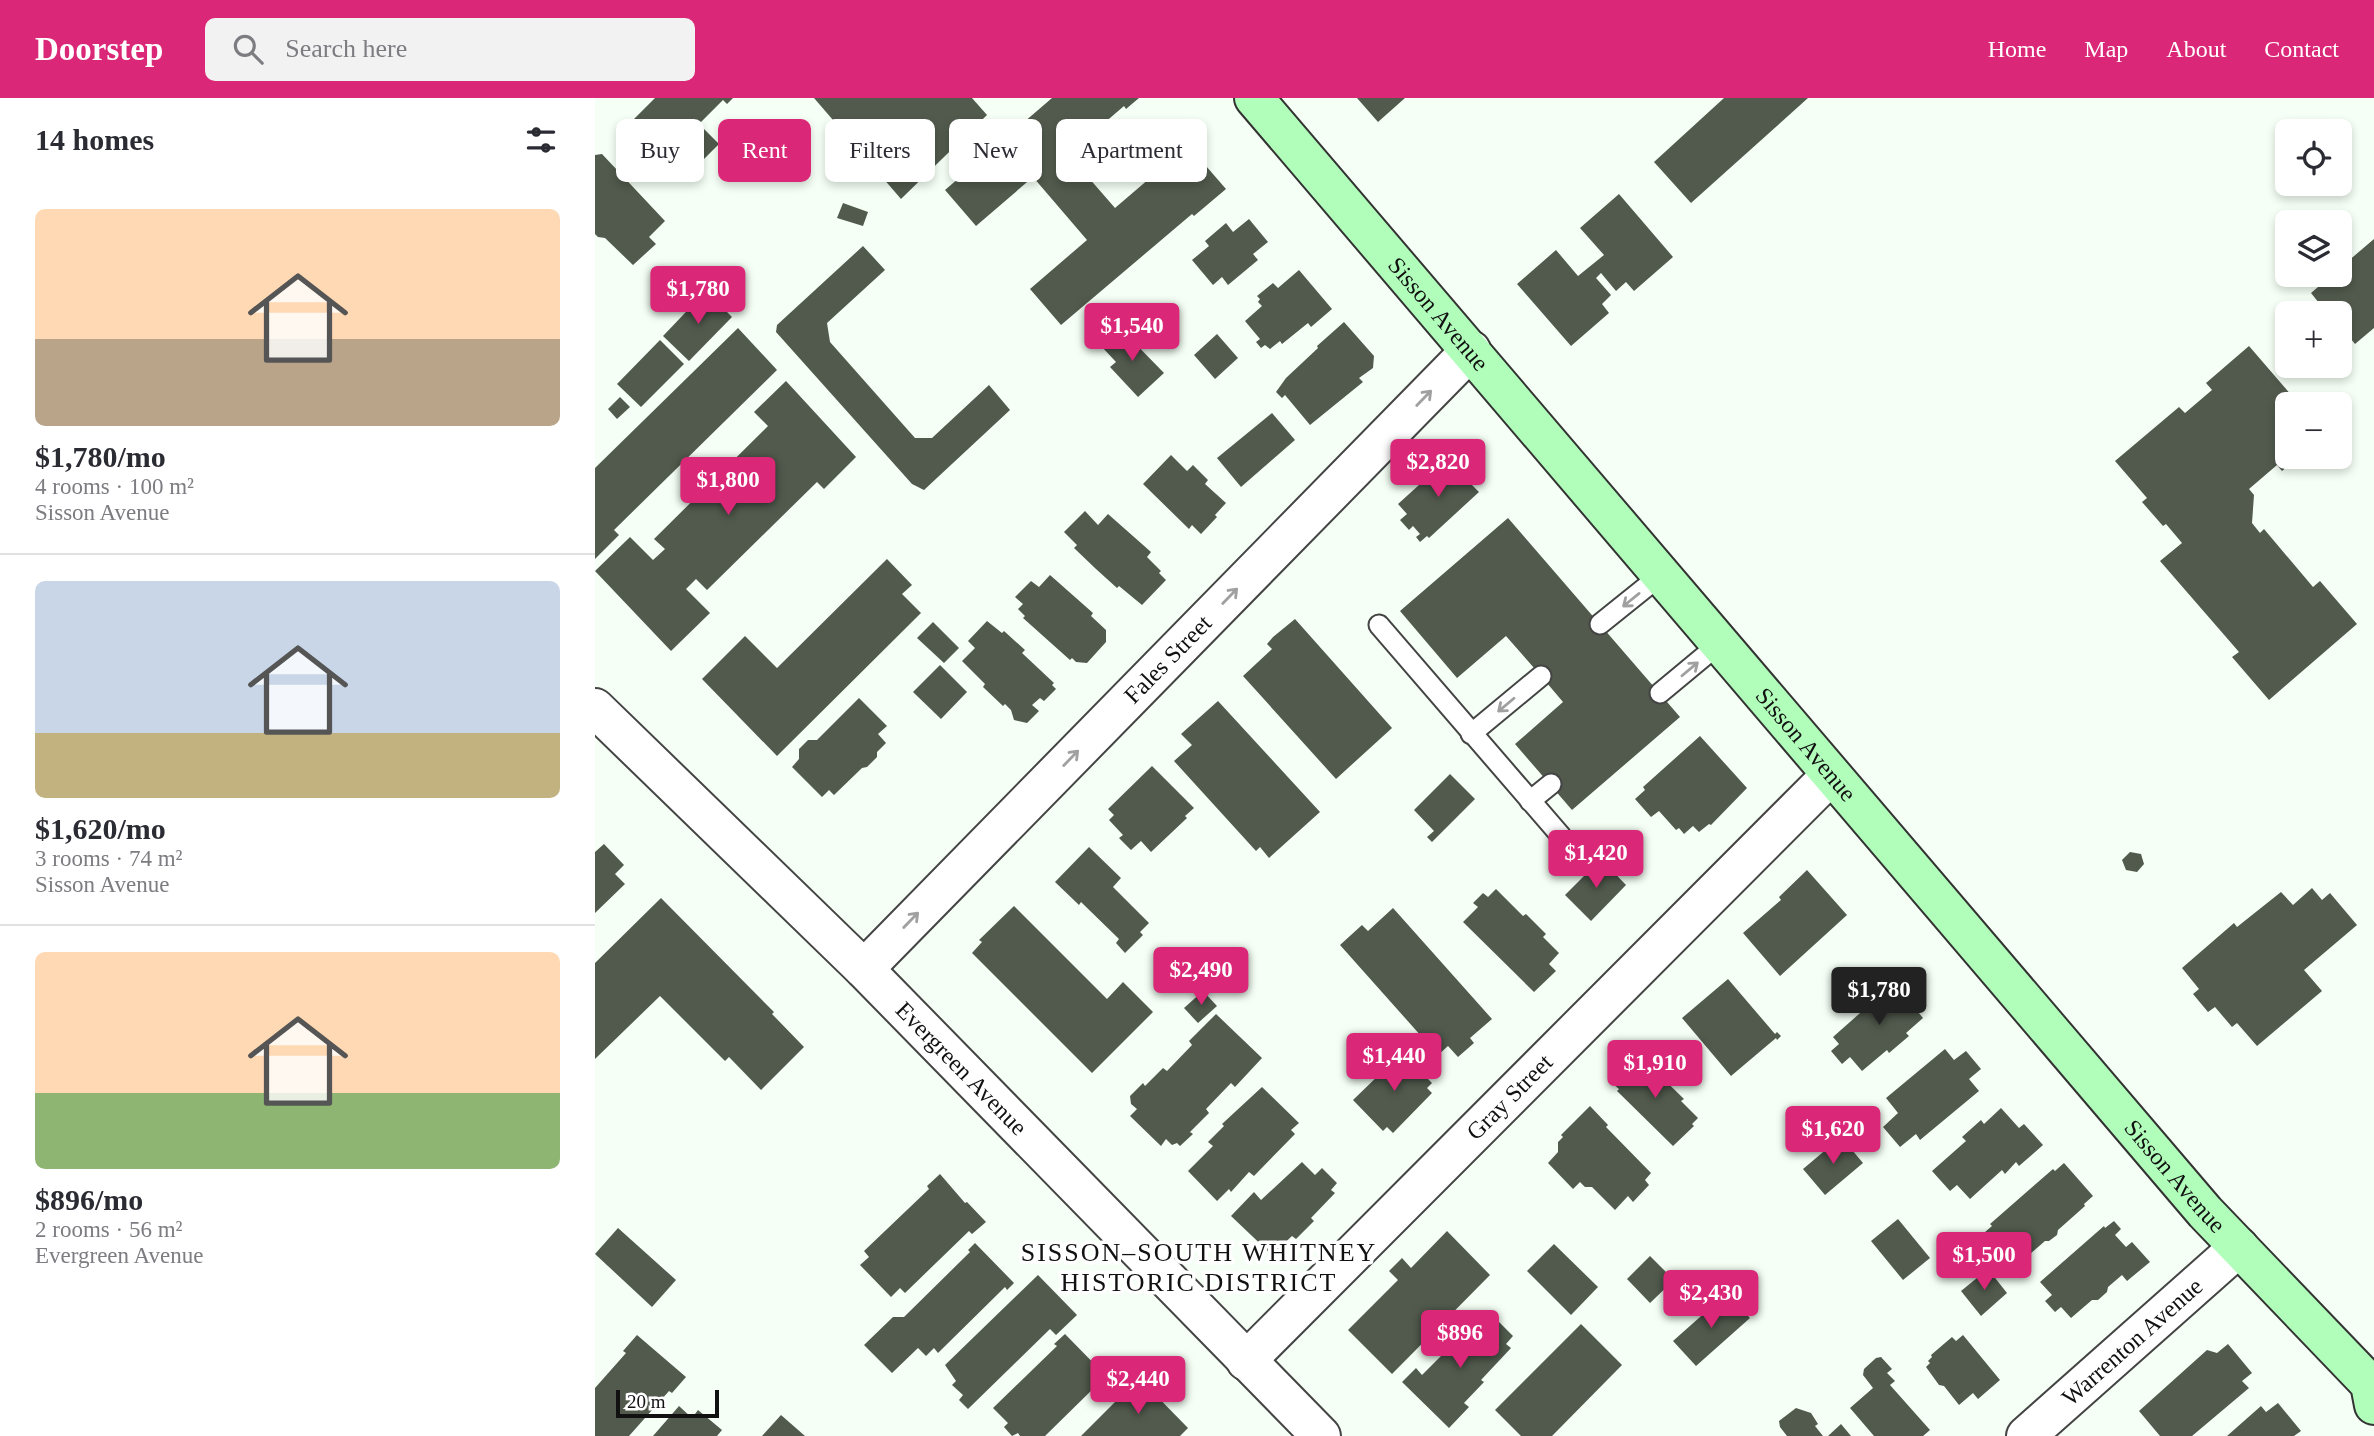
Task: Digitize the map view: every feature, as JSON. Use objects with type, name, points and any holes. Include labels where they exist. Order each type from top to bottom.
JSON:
[{"type":"main road","name":"Sisson Avenue","points":[[1254,98],[2196,1201],[2373,1391]]},
{"type":"street","name":"Fales Street","points":[[864,969],[1471,350]]},
{"type":"street","name":"Evergreen Avenue","points":[[595,708],[864,969],[1321,1436]]},
{"type":"street","name":"Gray Street","points":[[1246,1362],[1832,775]]},
{"type":"street","name":"Warrenton Avenue","points":[[2025,1436],[2239,1247]]},
{"type":"lane","points":[[1600,624],[1661,575]]},
{"type":"lane","points":[[1379,625],[1561,836]]},
{"type":"lane","points":[[1660,693],[1720,644]]},
{"type":"lane","points":[[1471,734],[1541,676]]},
{"type":"lane","points":[[1531,801],[1551,784]]},
{"type":"building","points":[[655,98],[733,98],[727,104],[723,100],[704,119],[634,119]]},
{"type":"building","points":[[814,98],[972,98],[987,115],[983,119],[949,119],[949,152],[935,166],[935,119],[832,119]]},
{"type":"building","points":[[1052,98],[1139,98],[1109,119],[1056,119],[1056,182],[1092,182],[1115,208],[1145,182],[1207,182],[1207,167],[1226,189],[1194,216],[1192,214],[1061,325],[1030,289],[1087,240],[1037,182],[1042,182],[1042,119],[1028,119]]},
{"type":"building","points":[[1357,98],[1405,98],[1378,122]]},
{"type":"building","points":[[1724,98],[1808,98],[1691,203],[1654,162]]},
{"type":"building","points":[[704,129],[718,143],[704,159]]},
{"type":"building","points":[[602,154],[616,169],[616,182],[628,182],[665,221],[649,237],[656,244],[633,265],[605,238],[595,234],[595,155]]},
{"type":"building","points":[[886,182],[918,182],[901,199]]},
{"type":"building","points":[[954,182],[1027,182],[976,226],[945,190]]},
{"type":"building","points":[[1619,194],[1673,257],[1634,291],[1626,282],[1616,291],[1601,273],[1596,278],[1611,295],[1602,304],[1609,313],[1571,346],[1517,284],[1556,250],[1578,276],[1604,255],[1580,228]]},
{"type":"building","points":[[843,203],[868,212],[863,226],[837,218]]},
{"type":"building","points":[[1249,219],[1268,242],[1253,254],[1258,260],[1228,285],[1222,277],[1213,285],[1192,260],[1209,246],[1205,241],[1226,223],[1233,232]]},
{"type":"building","points":[[2374,239],[2374,328],[2355,344],[2352,340],[2352,301],[2317,301],[2311,293],[2318,287],[2352,287],[2352,258]]},
{"type":"building","points":[[863,246],[885,270],[827,323],[830,342],[915,438],[932,438],[989,385],[1010,410],[924,490],[912,484],[776,332],[777,325]]},
{"type":"building","points":[[1299,270],[1332,309],[1311,327],[1308,323],[1282,344],[1280,341],[1270,349],[1265,345],[1261,348],[1256,342],[1260,339],[1245,321],[1262,306],[1257,296],[1273,283],[1278,288]]},
{"type":"building","points":[[706,291],[732,317],[689,361],[663,336]]},
{"type":"building","points":[[1344,322],[1374,356],[1373,368],[1359,378],[1363,382],[1310,425],[1285,395],[1282,398],[1276,392],[1317,346]]},
{"type":"building","points":[[738,328],[777,370],[614,530],[619,535],[595,559],[595,468]]},
{"type":"building","points":[[1121,329],[1164,373],[1138,397],[1110,367],[1116,362],[1102,347]]},
{"type":"building","points":[[1217,334],[1238,358],[1215,379],[1194,355]]},
{"type":"building","points":[[660,340],[684,364],[641,407],[617,384]]},
{"type":"building","points":[[2249,346],[2289,392],[2275,392],[2275,467],[2249,489],[2254,495],[2252,523],[2260,533],[2264,529],[2313,587],[2320,581],[2357,624],[2269,700],[2232,657],[2239,652],[2160,561],[2182,543],[2142,502],[2147,498],[2115,461],[2179,407],[2185,413],[2212,390],[2206,383]]},
{"type":"building","points":[[786,381],[856,457],[824,489],[817,482],[707,590],[696,579],[686,589],[710,613],[671,651],[595,571],[630,537],[653,560],[665,549],[654,539],[768,426],[754,412]]},
{"type":"building","points":[[620,397],[630,407],[617,419],[608,409]]},
{"type":"building","points":[[1272,413],[1295,440],[1241,487],[1217,458]]},
{"type":"building","points":[[1171,455],[1187,471],[1193,465],[1208,480],[1205,484],[1226,503],[1201,534],[1192,525],[1189,529],[1143,484]]},
{"type":"building","points":[[1451,456],[1475,483],[1472,485],[1479,492],[1429,538],[1427,536],[1420,542],[1416,537],[1420,534],[1413,526],[1409,530],[1400,520],[1407,514],[1398,504]]},
{"type":"building","points":[[1085,511],[1098,525],[1108,514],[1151,552],[1147,557],[1166,580],[1142,605],[1096,569],[1074,548],[1077,545],[1064,532]]},
{"type":"building","points":[[1508,518],[1680,717],[1572,810],[1515,744],[1563,702],[1541,676],[1506,636],[1457,678],[1400,611]]},
{"type":"building","points":[[887,559],[912,585],[902,594],[921,613],[777,756],[702,679],[745,636],[777,668]]},
{"type":"building","points":[[1050,575],[1093,613],[1091,616],[1106,630],[1106,642],[1087,663],[1076,662],[1072,658],[1070,660],[1023,618],[1025,616],[1018,609],[1023,604],[1015,597],[1031,581],[1039,587]]},
{"type":"building","points":[[1295,619],[1392,728],[1336,779],[1243,676],[1272,649],[1267,644],[1273,637]]},
{"type":"building","points":[[987,621],[1002,633],[1004,631],[1025,650],[1022,653],[1054,683],[1052,685],[1056,689],[1044,701],[1040,698],[1032,705],[1039,711],[1027,723],[1014,720],[1011,710],[983,687],[985,684],[962,661],[975,648],[968,641]]},
{"type":"building","points":[[933,622],[959,648],[944,663],[917,638]]},
{"type":"building","points":[[940,665],[967,692],[941,719],[913,692]]},
{"type":"building","points":[[859,698],[887,726],[878,734],[886,743],[867,767],[862,768],[834,795],[829,790],[822,797],[792,767],[799,759],[799,749],[808,740],[817,740]]},
{"type":"building","points":[[1218,701],[1320,812],[1269,858],[1260,847],[1256,851],[1174,761],[1192,745],[1181,734]]},
{"type":"building","points":[[1700,736],[1747,788],[1711,825],[1699,832],[1693,826],[1684,834],[1679,828],[1676,830],[1659,811],[1651,817],[1635,799],[1645,790],[1643,787]]},
{"type":"building","points":[[1152,766],[1194,808],[1151,852],[1141,841],[1131,850],[1119,838],[1123,835],[1109,820],[1114,815],[1108,809]]},
{"type":"building","points":[[1450,774],[1475,799],[1432,842],[1427,837],[1434,831],[1414,810]]},
{"type":"building","points":[[604,844],[624,865],[615,874],[625,884],[595,913],[595,852]]},
{"type":"building","points":[[1089,847],[1121,878],[1113,887],[1149,923],[1140,932],[1143,935],[1125,953],[1116,943],[1119,939],[1081,902],[1079,905],[1055,882]]},
{"type":"building","points":[[2130,852],[2141,854],[2144,864],[2137,872],[2126,870],[2122,860]]},
{"type":"building","points":[[1601,859],[1626,885],[1591,921],[1565,895]]},
{"type":"building","points":[[1807,870],[1847,915],[1780,976],[1743,933],[1781,900],[1779,897]]},
{"type":"building","points":[[2312,888],[2322,900],[2330,893],[2357,925],[2304,970],[2322,991],[2257,1046],[2237,1023],[2232,1027],[2215,1007],[2208,1012],[2193,994],[2199,989],[2182,968],[2234,923],[2237,927],[2281,892],[2293,905]]},
{"type":"building","points":[[1496,889],[1546,934],[1543,937],[1559,953],[1549,964],[1556,971],[1534,992],[1463,922],[1478,907],[1473,903],[1483,893],[1488,897]]},
{"type":"building","points":[[661,898],[774,1012],[772,1014],[804,1047],[761,1090],[729,1057],[725,1061],[660,996],[595,1059],[595,963]]},
{"type":"building","points":[[1014,906],[1107,999],[1123,982],[1153,1012],[1092,1073],[972,953],[982,942],[979,940]]},
{"type":"building","points":[[1393,908],[1492,1019],[1470,1038],[1474,1043],[1458,1057],[1448,1046],[1438,1055],[1340,945],[1362,925],[1368,931]]},
{"type":"building","points":[[1728,979],[1775,1034],[1777,1032],[1781,1036],[1731,1076],[1682,1018]]},
{"type":"building","points":[[1902,980],[1920,1001],[1914,1007],[1923,1018],[1906,1033],[1909,1036],[1862,1071],[1850,1057],[1842,1064],[1831,1051],[1839,1044],[1833,1037],[1894,983],[1895,985]]},
{"type":"building","points":[[1203,991],[1217,1006],[1198,1023],[1184,1008]]},
{"type":"building","points":[[1216,1014],[1262,1058],[1235,1087],[1231,1083],[1206,1109],[1209,1113],[1180,1146],[1177,1143],[1172,1145],[1166,1139],[1161,1146],[1130,1116],[1137,1109],[1131,1104],[1130,1096],[1163,1068],[1167,1071],[1192,1045],[1189,1041]]},
{"type":"building","points":[[1945,1049],[1954,1060],[1966,1051],[1981,1069],[1969,1079],[1979,1091],[1920,1140],[1916,1134],[1900,1147],[1883,1127],[1898,1113],[1886,1098]]},
{"type":"building","points":[[1392,1052],[1397,1056],[1401,1052],[1432,1083],[1427,1088],[1432,1093],[1393,1133],[1387,1127],[1383,1131],[1353,1100],[1383,1071],[1378,1066]]},
{"type":"building","points":[[1639,1055],[1684,1099],[1681,1101],[1698,1118],[1692,1124],[1694,1126],[1673,1146],[1612,1083]]},
{"type":"building","points":[[1262,1087],[1299,1123],[1291,1130],[1295,1134],[1254,1176],[1249,1172],[1231,1192],[1229,1189],[1217,1201],[1188,1171],[1213,1146],[1208,1142],[1224,1126],[1222,1124]]},
{"type":"building","points":[[1590,1106],[1608,1125],[1606,1127],[1651,1173],[1645,1180],[1649,1185],[1633,1202],[1628,1196],[1615,1210],[1592,1187],[1585,1187],[1580,1182],[1573,1189],[1548,1163],[1558,1152],[1558,1142],[1563,1137],[1561,1135]]},
{"type":"building","points":[[2001,1108],[2019,1128],[2024,1124],[2043,1145],[2019,1166],[2016,1162],[2005,1174],[2002,1170],[1970,1199],[1957,1185],[1950,1191],[1932,1171],[1966,1141],[1962,1137],[1981,1120],[1984,1124]]},
{"type":"building","points":[[1841,1137],[1863,1163],[1825,1195],[1803,1169]]},
{"type":"building","points":[[1302,1162],[1315,1175],[1322,1168],[1337,1183],[1331,1190],[1335,1193],[1311,1218],[1314,1221],[1296,1239],[1292,1236],[1272,1255],[1231,1216],[1254,1192],[1261,1200]]},
{"type":"building","points":[[2064,1163],[2093,1196],[2058,1230],[2057,1235],[2045,1241],[2022,1261],[2012,1250],[2006,1256],[1985,1232],[1992,1226],[1990,1224],[2053,1169],[2055,1171]]},
{"type":"building","points":[[940,1174],[986,1222],[972,1234],[969,1231],[905,1293],[900,1288],[891,1297],[860,1265],[869,1257],[864,1251],[929,1189],[927,1186]]},
{"type":"building","points":[[1898,1219],[1930,1258],[1903,1280],[1871,1241]]},
{"type":"building","points":[[2114,1221],[2121,1229],[2115,1235],[2126,1247],[2132,1242],[2150,1262],[2127,1281],[2122,1275],[2098,1300],[2092,1300],[2071,1318],[2061,1307],[2055,1312],[2045,1301],[2052,1295],[2040,1282],[2104,1226],[2105,1228]]},
{"type":"building","points":[[618,1228],[676,1280],[652,1307],[595,1254]]},
{"type":"building","points":[[1447,1231],[1490,1275],[1392,1374],[1348,1330],[1398,1280],[1389,1271],[1402,1258],[1411,1268]]},
{"type":"building","points":[[975,1243],[1014,1283],[1007,1290],[1005,1287],[938,1353],[934,1348],[926,1356],[918,1348],[892,1373],[864,1345],[893,1317],[904,1317],[970,1252],[968,1250]]},
{"type":"building","points":[[1554,1244],[1598,1287],[1571,1315],[1527,1271]]},
{"type":"building","points":[[1650,1256],[1674,1280],[1650,1303],[1627,1279]]},
{"type":"building","points":[[1988,1269],[2007,1293],[1981,1316],[1961,1291]]},
{"type":"building","points":[[1038,1275],[1077,1315],[1056,1335],[1050,1329],[968,1409],[959,1400],[963,1395],[952,1385],[956,1381],[945,1365]]},
{"type":"building","points":[[1727,1293],[1750,1318],[1696,1366],[1673,1341]]},
{"type":"building","points":[[1493,1316],[1513,1336],[1506,1344],[1511,1348],[1481,1380],[1484,1382],[1464,1403],[1469,1407],[1449,1428],[1402,1382],[1416,1368],[1422,1375],[1480,1317],[1486,1323]]},
{"type":"building","points":[[1581,1324],[1622,1365],[1552,1436],[1521,1436],[1495,1410]]},
{"type":"building","points":[[1065,1334],[1109,1379],[1099,1389],[1096,1386],[1045,1436],[1020,1436],[1018,1433],[1012,1436],[1004,1427],[1008,1423],[993,1408],[1057,1346],[1054,1344]]},
{"type":"building","points":[[637,1335],[686,1377],[672,1393],[669,1391],[629,1436],[595,1436],[595,1388],[626,1353],[623,1351]]},
{"type":"building","points":[[1963,1335],[2000,1380],[1978,1399],[1973,1393],[1959,1405],[1926,1367],[1930,1363],[1928,1361],[1931,1355],[1952,1337],[1956,1341]]},
{"type":"building","points":[[2228,1344],[2252,1373],[2242,1381],[2249,1388],[2192,1436],[2160,1436],[2139,1411],[2207,1350],[2217,1353]]},
{"type":"building","points":[[1881,1357],[1892,1369],[1887,1373],[1895,1381],[1890,1385],[1930,1430],[1923,1436],[1874,1436],[1850,1408],[1873,1388],[1863,1375],[1864,1369]]},
{"type":"building","points":[[1139,1378],[1188,1428],[1180,1436],[1081,1436]]},
{"type":"building","points":[[2278,1403],[2301,1431],[2294,1436],[2227,1436],[2261,1406],[2266,1412]]},
{"type":"building","points":[[679,1406],[692,1418],[698,1410],[722,1430],[717,1436],[653,1436]]},
{"type":"building","points":[[1796,1408],[1811,1413],[1818,1424],[1815,1426],[1823,1436],[1787,1436],[1779,1421]]},
{"type":"building","points":[[781,1415],[805,1436],[762,1436]]},
{"type":"building","points":[[1841,1424],[1851,1436],[1828,1436]]},
{"type":"district","name":"SISSON–SOUTH WHITNEY HISTORIC DISTRICT","points":[[1199,1267]]}]
